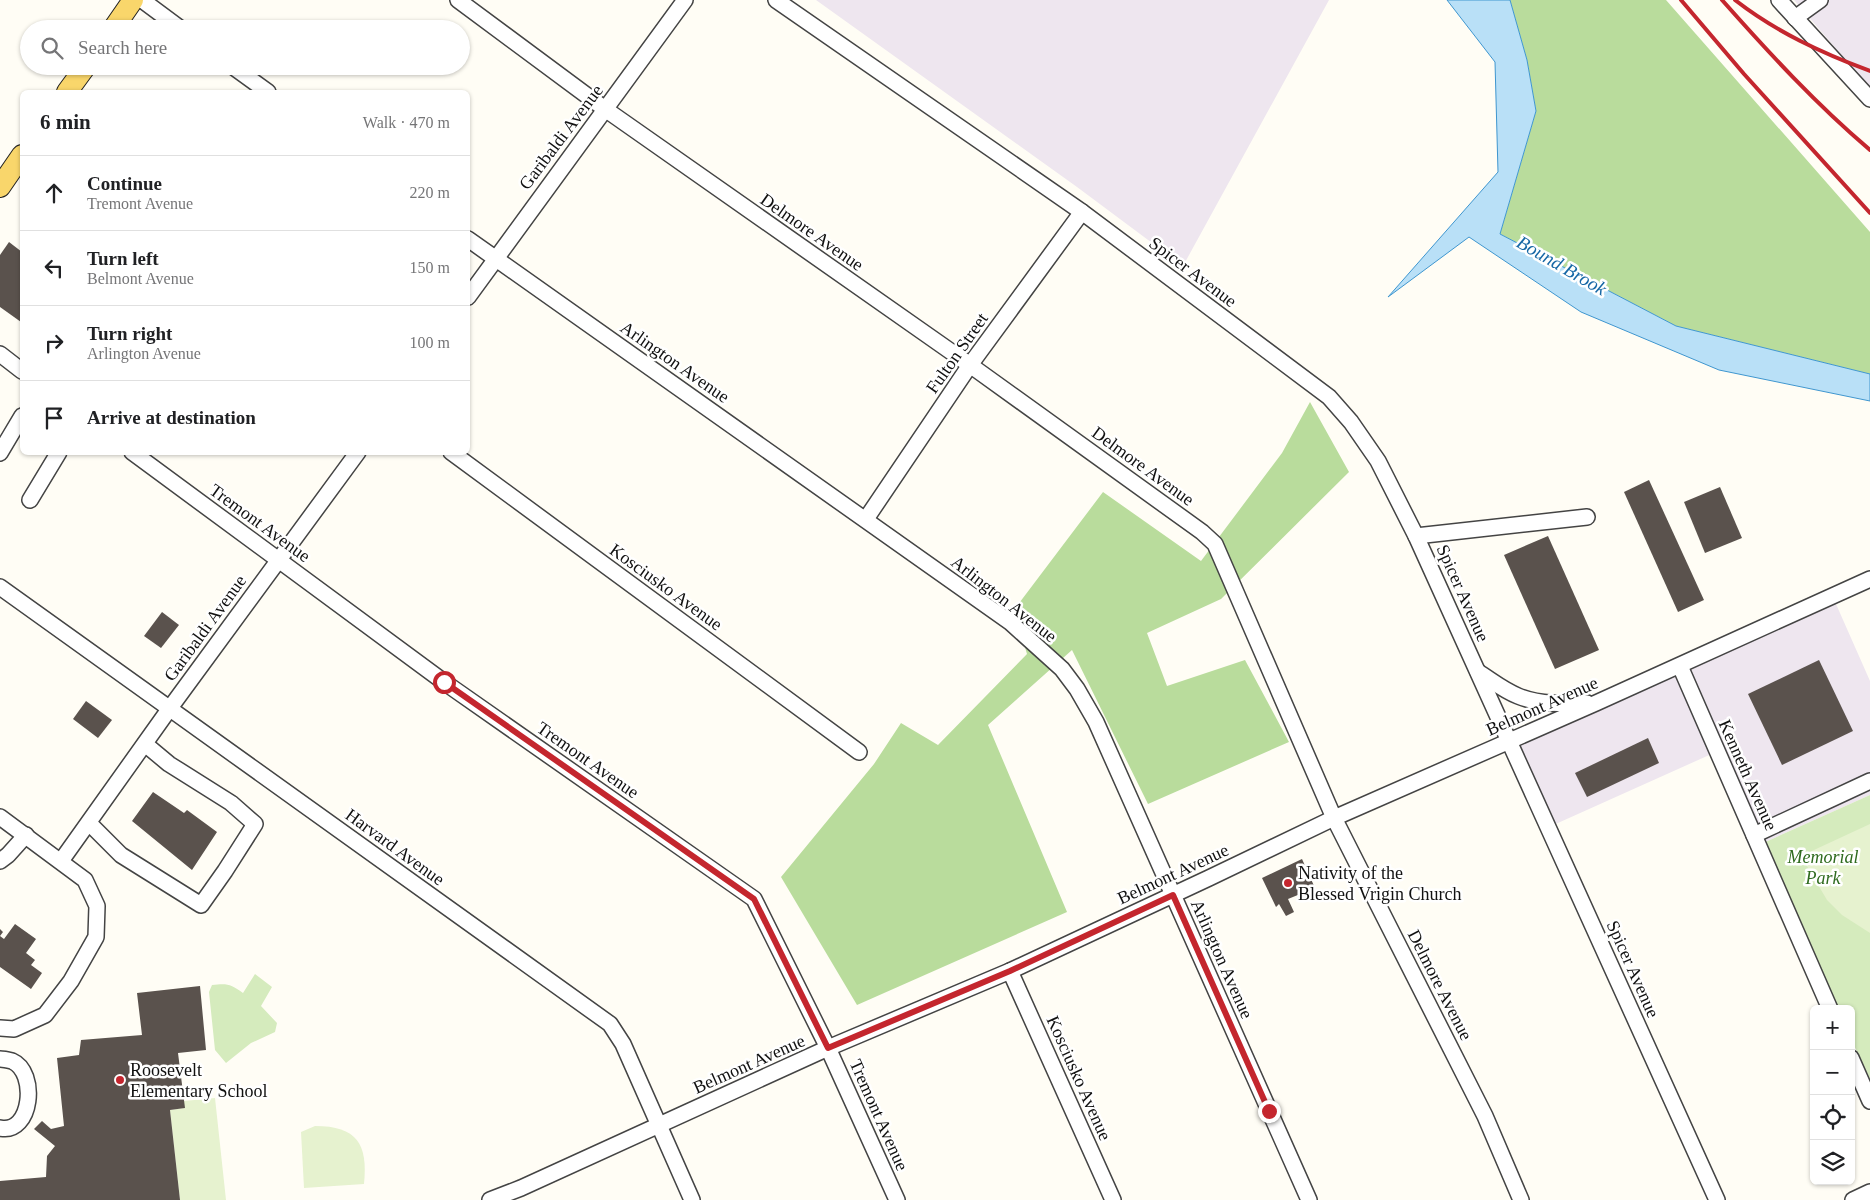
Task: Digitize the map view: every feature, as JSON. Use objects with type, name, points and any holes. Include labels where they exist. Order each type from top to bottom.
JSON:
[{"type":"main road","points":[[119,20],[133,0]]},
{"type":"main road","points":[[68,90],[79,75]]},
{"type":"main road","points":[[0,187],[20,158]]},
{"type":"street","points":[[142,0],[169,20]]},
{"type":"street","name":"Delmore Avenue","points":[[458,0],[605,110],[970,365],[1202,532],[1215,544],[1334,818],[1485,1116],[1521,1200]]},
{"type":"street","name":"Garibaldi Avenue","points":[[470,293],[684,0]]},
{"type":"street","points":[[1779,0],[1829,56],[1863,80],[1870,99]]},
{"type":"street","points":[[1795,18],[1820,0]]},
{"type":"street","name":"Spicer Avenue","points":[[778,1],[1082,212],[1329,397],[1351,422],[1378,461],[1416,536],[1717,1200]]},
{"type":"street","points":[[244,75],[265,90]]},
{"type":"street","name":"Fulton Street","points":[[866,519],[970,365],[1082,212]]},
{"type":"street","name":"Arlington Avenue","points":[[470,240],[1011,623],[1062,669],[1078,689],[1096,722],[1309,1200]]},
{"type":"street","points":[[2,361],[20,370]]},
{"type":"street","points":[[0,453],[20,419]]},
{"type":"street","points":[[30,500],[57,455]]},
{"type":"street","name":"Tremont Avenue","points":[[136,455],[444,682],[754,899],[828,1048],[897,1200]]},
{"type":"street","name":"Garibaldi Avenue","points":[[61,861],[88,826],[170,708],[356,455]]},
{"type":"street","name":"Kosciusko Avenue","points":[[455,455],[859,752]]},
{"type":"street","points":[[1416,536],[1587,517]]},
{"type":"street","name":"Belmont Avenue","points":[[490,1200],[521,1188],[828,1048],[1010,971],[1334,818],[1680,666],[1870,579]]},
{"type":"street","name":"Harvard Avenue","points":[[0,587],[610,1024],[623,1044],[692,1200]]},
{"type":"street","name":"Kenneth Avenue","points":[[1680,666],[1828,1005]]},
{"type":"street","name":"Spicer Avenue","points":[[1477,671],[1517,696],[1533,701],[1563,704],[1596,703]]},
{"type":"street","points":[[88,826],[121,855],[201,905],[225,871],[255,824],[231,803],[169,764],[145,744]]},
{"type":"street","points":[[1754,835],[1870,781]]},
{"type":"street","points":[[0,817],[85,880],[97,906],[96,937],[71,981],[45,1015],[14,1030],[0,1028]]},
{"type":"street","points":[[0,861],[26,835]]},
{"type":"street","name":"Kosciusko Avenue","points":[[1010,971],[1113,1200]]},
{"type":"street","points":[[0,1059],[13,1061],[23,1070],[29,1092],[27,1109],[18,1123],[4,1129],[0,1128]]},
{"type":"street","points":[[1855,1067],[1870,1101]]},
{"type":"street","points":[[1853,1200],[1870,1192]]},
{"type":"shaded area","points":[[816,0],[1329,0],[1183,266],[1077,187]]},
{"type":"shaded area","points":[[1794,0],[1870,0],[1870,88]]},
{"type":"shaded area","points":[[1836,604],[1870,681],[1870,795],[1761,844],[1716,752],[1549,827],[1515,748]]},
{"type":"green space","points":[[1510,0],[1666,0],[1870,232],[1870,374],[1676,326],[1500,234],[1536,111],[1527,60]]},
{"type":"green space","points":[[1310,402],[1349,472],[1221,599],[1147,633],[1167,686],[1245,660],[1289,742],[1148,804],[1072,650],[988,725],[1067,912],[857,1005],[781,877],[874,764],[901,723],[938,745],[1027,654],[1014,610],[1103,492],[1201,561],[1282,453]]},
{"type":"green space","name":"Memorial Park","points":[[1870,795],[1870,1079],[1855,1047],[1855,1005],[1835,1005],[1761,844]]},
{"type":"green space","points":[[1870,824],[1870,933],[1842,915],[1827,900],[1801,856]]},
{"type":"green space","points":[[255,974],[272,987],[261,1006],[277,1023],[275,1032],[251,1043],[226,1063],[215,1050],[209,992],[212,985],[221,984],[232,986],[243,993]]},
{"type":"green space","points":[[215,1098],[226,1200],[180,1200],[170,1110],[184,1108],[184,1101]]},
{"type":"green space","points":[[315,1126],[341,1129],[357,1140],[364,1158],[364,1184],[304,1188],[301,1132]]},
{"type":"water","points":[[1447,0],[1510,0],[1527,60],[1536,111],[1500,234],[1676,326],[1870,374],[1870,401],[1719,370],[1581,312],[1469,237],[1388,297],[1498,172],[1495,62]]},
{"type":"building","points":[[9,242],[20,250],[20,321],[0,307],[0,255]]},
{"type":"building","points":[[1649,480],[1704,600],[1678,612],[1624,492]]},
{"type":"building","points":[[1720,487],[1742,538],[1705,553],[1684,502]]},
{"type":"building","points":[[1548,536],[1599,650],[1555,669],[1504,555]]},
{"type":"building","points":[[162,612],[179,625],[161,648],[144,636]]},
{"type":"building","points":[[1819,660],[1853,731],[1782,765],[1748,694]]},
{"type":"building","points":[[86,701],[112,720],[98,738],[73,719]]},
{"type":"building","points":[[1648,738],[1659,763],[1587,797],[1575,773]]},
{"type":"building","points":[[153,792],[184,813],[187,810],[217,832],[192,870],[132,821]]},
{"type":"building","name":"Nativity of the Blessed Vrigin Church","points":[[1302,859],[1315,888],[1288,899],[1294,912],[1286,916],[1279,904],[1276,907],[1262,878]]},
{"type":"building","points":[[15,924],[36,939],[26,953],[35,960],[31,965],[42,973],[31,989],[0,967],[0,936],[4,939]]},
{"type":"building","name":"Roosevelt Elementary School","points":[[200,986],[206,1050],[178,1053],[185,1108],[170,1110],[180,1200],[0,1200],[0,1181],[46,1177],[47,1156],[55,1146],[34,1129],[42,1121],[51,1129],[64,1126],[57,1058],[79,1055],[81,1040],[142,1035],[137,993]]},
{"type":"railway","points":[[1681,0],[1744,74],[1870,213]]},
{"type":"railway","points":[[1722,0],[1793,78],[1870,150]]},
{"type":"railway","points":[[1735,0],[1751,12],[1800,41],[1870,71]]},
{"type":"place","name":"Nativity of the Blessed Vrigin Church","points":[[1288,883]]},
{"type":"place","name":"Roosevelt Elementary School","points":[[120,1080]]},
{"type":"route","points":[[444,682],[754,899],[828,1048],[1010,971],[1173,895],[1269,1111]]},
{"type":"water label","name":"Bound Brook","points":[[1562,265]]}]
